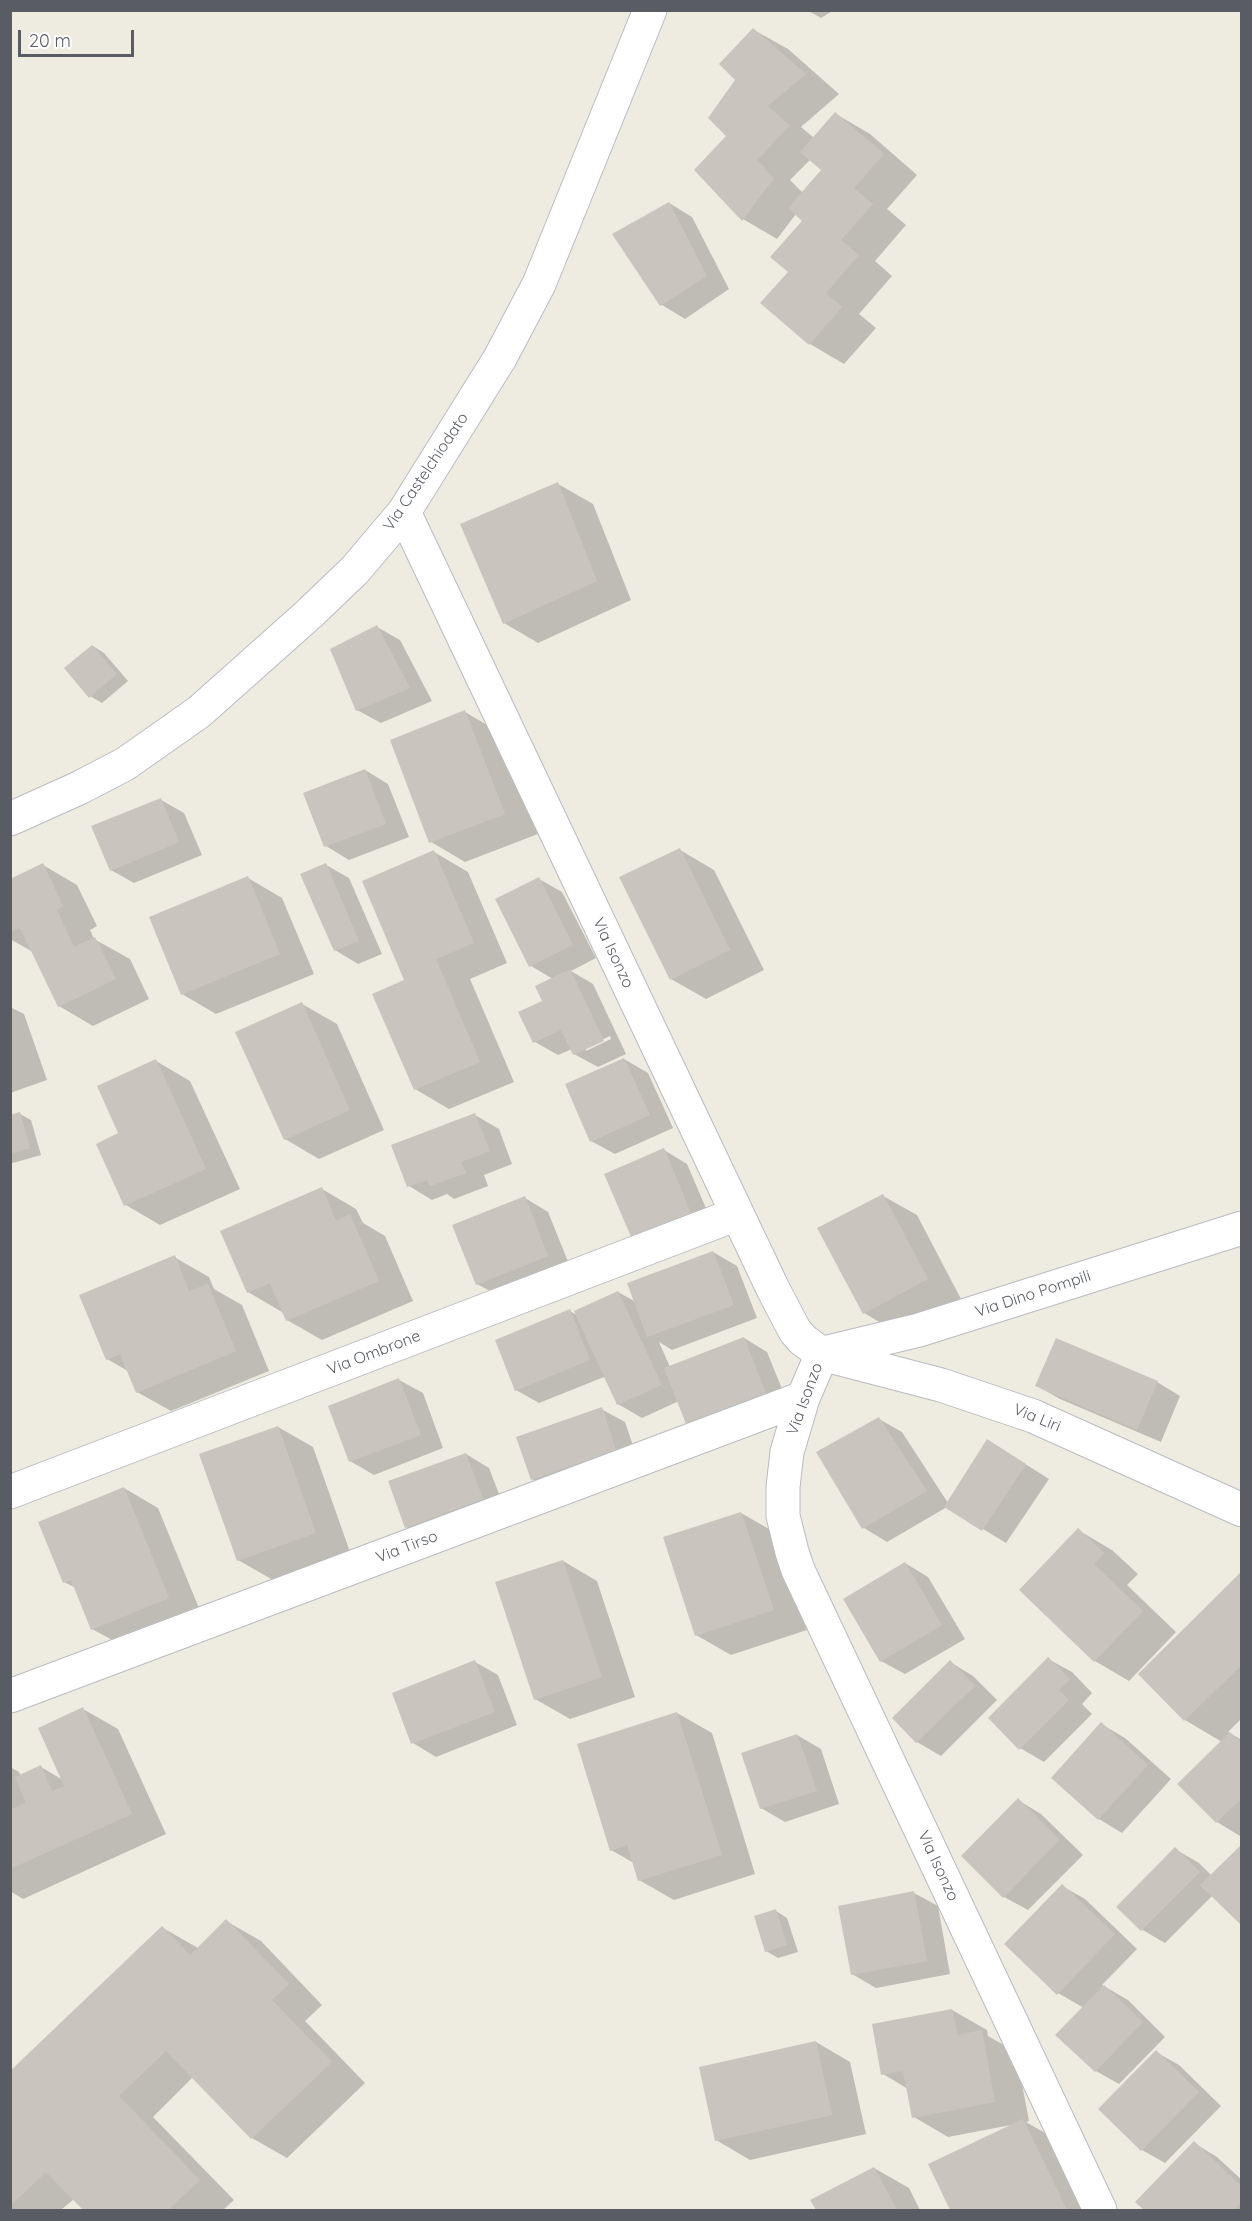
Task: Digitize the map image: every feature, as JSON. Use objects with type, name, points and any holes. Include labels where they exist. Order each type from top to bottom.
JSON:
[{"type":"street","name":"Via Castelchiodato","points":[[10,819],[79,788],[125,764],[199,712],[355,570],[404,512],[484,385],[521,321],[539,284],[650,10]]},
{"type":"street","name":"Via Isonzo","points":[[404,512],[737,1214],[795,1331],[811,1347],[822,1354],[803,1398],[787,1452],[783,1487],[783,1516],[798,1570],[1100,2211]]},
{"type":"street","name":"Via Ombrone","points":[[10,1492],[737,1214]]},
{"type":"street","name":"Via Dino Pompili","points":[[822,1354],[919,1330],[1242,1228]]},
{"type":"street","name":"Via Liri","points":[[822,1354],[941,1385],[1033,1416],[1242,1510]]},
{"type":"street","name":"Via Tirso","points":[[10,1696],[803,1398]]},
{"type":"building","points":[[753,28],[806,74],[768,106],[790,126],[757,160],[774,178],[742,221],[694,170],[726,136],[708,118],[735,80],[719,64]]},
{"type":"building","points":[[835,112],[884,154],[854,188],[873,204],[841,240],[859,255],[826,293],[842,307],[809,345],[760,303],[788,272],[770,257],[802,221],[788,208],[821,170],[800,152]]},
{"type":"building","points":[[669,202],[707,276],[660,306],[612,234]]},
{"type":"building","points":[[558,482],[597,581],[503,624],[460,524]]},
{"type":"building","points":[[377,625],[410,688],[356,711],[330,649]]},
{"type":"building","points":[[92,645],[117,674],[89,698],[64,668]]},
{"type":"building","points":[[465,710],[505,814],[429,843],[390,740]]},
{"type":"building","points":[[365,769],[386,824],[324,847],[303,793]]},
{"type":"building","points":[[161,798],[179,842],[110,871],[91,826]]},
{"type":"building","points":[[680,848],[730,950],[670,980],[619,877]]},
{"type":"building","points":[[434,850],[474,943],[436,959],[480,1062],[414,1090],[372,994],[404,980],[362,881]]},
{"type":"building","points":[[43,863],[63,906],[57,910],[74,947],[95,937],[116,979],[58,1007],[20,928],[10,932],[10,879]]},
{"type":"building","points":[[326,863],[359,941],[334,951],[300,874]]},
{"type":"building","points":[[248,876],[280,954],[181,995],[149,917]]},
{"type":"building","points":[[539,877],[573,945],[529,967],[495,899]]},
{"type":"building","points":[[570,969],[604,1041],[573,1055],[561,1030],[533,1043],[518,1012],[542,1001],[535,986]]},
{"type":"building","points":[[302,1002],[350,1110],[284,1140],[235,1032]]},
{"type":"building","points":[[624,1058],[650,1115],[590,1142],[565,1084]]},
{"type":"building","points":[[156,1059],[206,1169],[124,1206],[96,1144],[118,1133],[97,1086]]},
{"type":"building","points":[[20,1112],[30,1148],[10,1154],[10,1115]]},
{"type":"building","points":[[475,1113],[490,1151],[461,1162],[466,1173],[430,1186],[427,1180],[407,1187],[391,1145]]},
{"type":"building","points":[[664,1148],[694,1220],[635,1246],[604,1174]]},
{"type":"building","points":[[322,1187],[336,1221],[350,1214],[379,1281],[286,1321],[270,1283],[247,1293],[220,1231]]},
{"type":"building","points":[[883,1194],[928,1279],[863,1314],[817,1228]]},
{"type":"building","points":[[525,1196],[548,1256],[476,1285],[452,1225]]},
{"type":"building","points":[[713,1251],[734,1305],[647,1337],[627,1283]]},
{"type":"building","points":[[175,1255],[189,1291],[208,1284],[236,1351],[136,1393],[120,1354],[106,1360],[79,1295]]},
{"type":"building","points":[[618,1291],[662,1385],[617,1405],[574,1311]]},
{"type":"building","points":[[570,1309],[590,1360],[515,1391],[495,1340]]},
{"type":"building","points":[[744,1337],[766,1393],[686,1424],[664,1368]]},
{"type":"building","points":[[1056,1338],[1158,1381],[1137,1430],[1035,1386]]},
{"type":"building","points":[[399,1378],[421,1435],[349,1462],[328,1406]]},
{"type":"building","points":[[602,1407],[616,1450],[531,1480],[516,1437]]},
{"type":"building","points":[[879,1417],[927,1491],[862,1529],[816,1452]]},
{"type":"building","points":[[278,1426],[316,1533],[237,1561],[199,1454]]},
{"type":"building","points":[[987,1439],[1026,1464],[982,1531],[944,1507]]},
{"type":"building","points":[[466,1453],[483,1499],[405,1528],[388,1481]]},
{"type":"building","points":[[124,1487],[169,1598],[91,1630],[71,1580],[63,1583],[38,1522]]},
{"type":"building","points":[[741,1512],[774,1610],[695,1636],[663,1537]]},
{"type":"building","points":[[1078,1528],[1104,1553],[1094,1564],[1143,1611],[1094,1662],[1019,1590]]},
{"type":"building","points":[[563,1560],[602,1677],[534,1700],[495,1582]]},
{"type":"building","points":[[905,1562],[942,1625],[880,1662],[843,1599]]},
{"type":"building","points":[[1242,1571],[1242,1665],[1184,1721],[1138,1674]]},
{"type":"building","points":[[1048,1657],[1070,1679],[1059,1690],[1069,1700],[1019,1750],[988,1718]]},
{"type":"building","points":[[475,1660],[495,1712],[411,1744],[392,1693]]},
{"type":"building","points":[[950,1660],[975,1686],[916,1743],[892,1718]]},
{"type":"building","points":[[83,1707],[132,1814],[10,1869],[10,1806],[12,1809],[26,1803],[15,1777],[41,1765],[52,1791],[64,1786],[38,1728]]},
{"type":"building","points":[[677,1712],[722,1855],[638,1881],[627,1845],[610,1851],[577,1744]]},
{"type":"building","points":[[1101,1722],[1148,1765],[1098,1820],[1051,1778]]},
{"type":"building","points":[[1230,1732],[1242,1743],[1242,1798],[1216,1823],[1177,1784]]},
{"type":"building","points":[[797,1734],[817,1791],[760,1809],[741,1753]]},
{"type":"building","points":[[1018,1798],[1060,1840],[1003,1898],[961,1856]]},
{"type":"building","points":[[1242,1844],[1242,1926],[1200,1885]]},
{"type":"building","points":[[1175,1847],[1200,1872],[1141,1931],[1116,1907]]},
{"type":"building","points":[[1062,1884],[1115,1934],[1057,1995],[1004,1944]]},
{"type":"building","points":[[914,1891],[927,1961],[851,1975],[838,1906]]},
{"type":"building","points":[[776,1909],[787,1945],[765,1952],[754,1916]]},
{"type":"building","points":[[226,1919],[289,1984],[272,2000],[332,2062],[251,2139],[166,2051],[119,2096],[200,2180],[168,2210],[83,2210],[46,2172],[10,2206],[10,2071],[162,1926],[190,1955]]},
{"type":"building","points":[[1104,1985],[1143,2022],[1095,2072],[1055,2035]]},
{"type":"building","points":[[952,2009],[958,2035],[982,2030],[995,2102],[912,2118],[903,2071],[881,2075],[872,2024]]},
{"type":"building","points":[[816,2041],[832,2115],[715,2141],[699,2067]]},
{"type":"building","points":[[1156,2050],[1199,2092],[1141,2151],[1098,2109]]},
{"type":"building","points":[[1023,2119],[1067,2210],[950,2210],[928,2164]]},
{"type":"building","points":[[1194,2141],[1242,2187],[1242,2203],[1234,2210],[1144,2210],[1135,2202]]},
{"type":"building","points":[[874,2167],[897,2210],[816,2210],[810,2200]]}]
